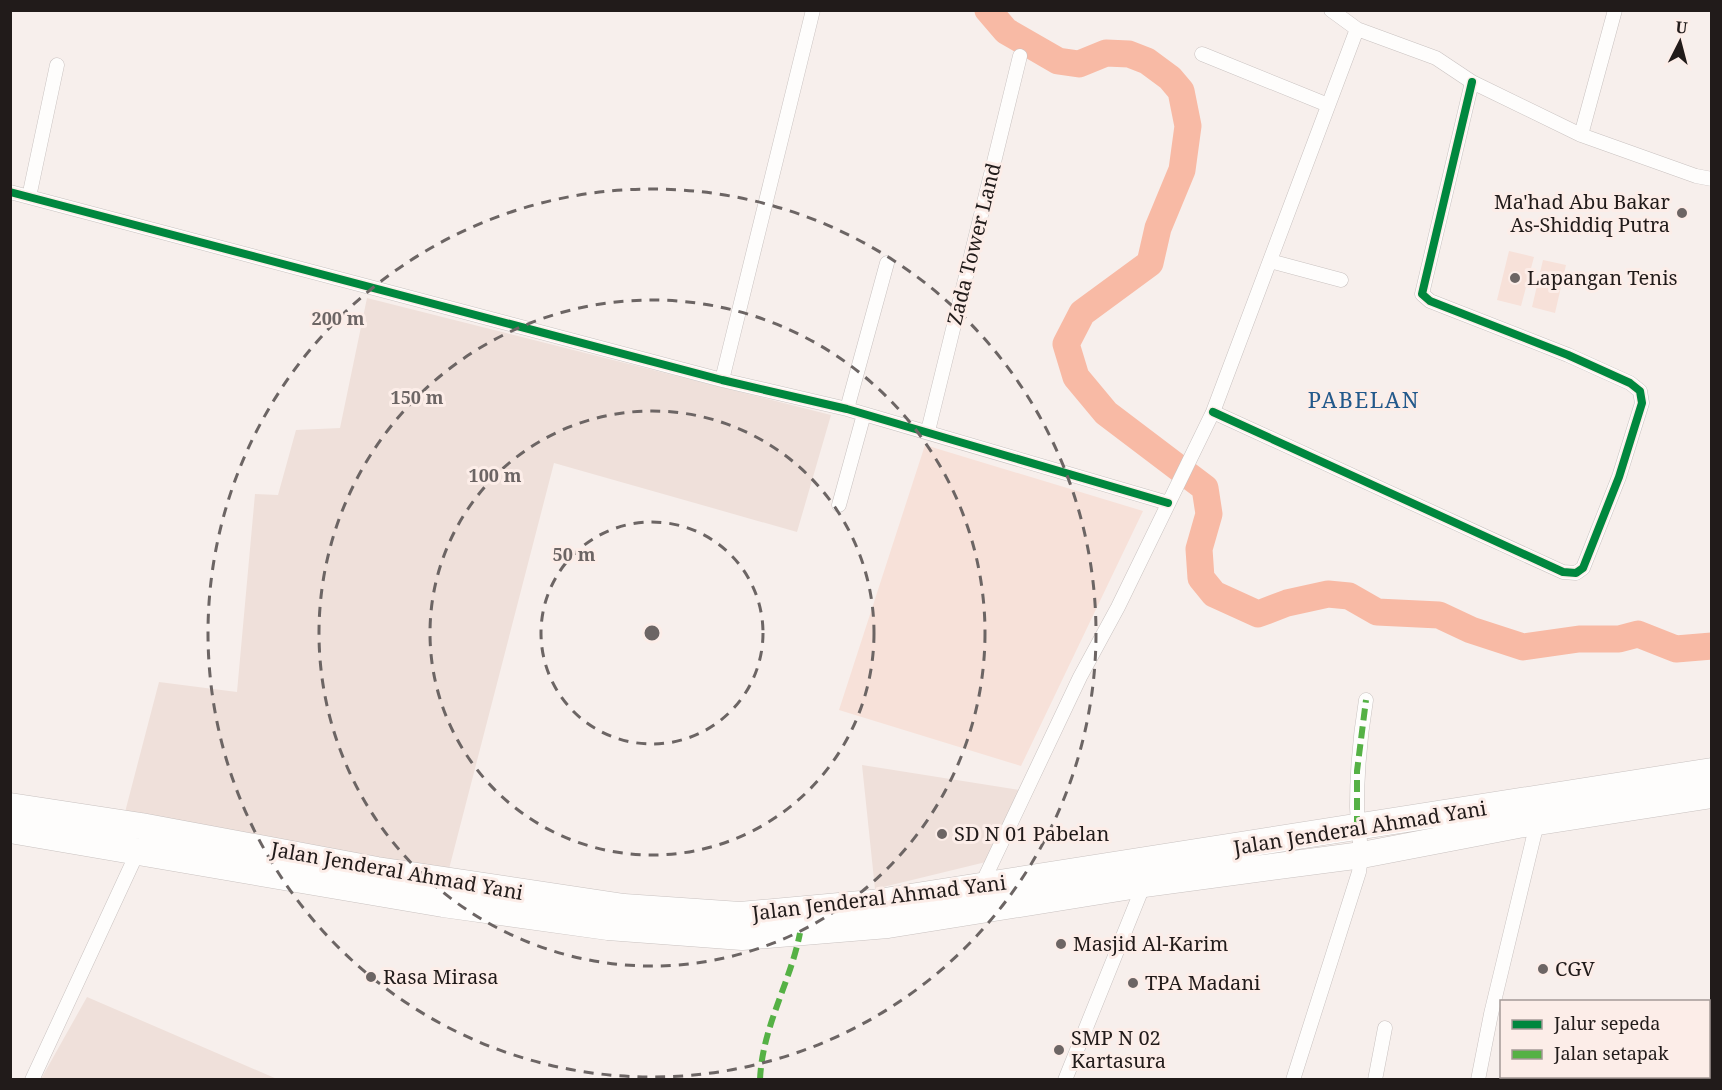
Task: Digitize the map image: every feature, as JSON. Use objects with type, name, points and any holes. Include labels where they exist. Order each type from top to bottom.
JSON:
[{"type":"highway","name":"Jalan Jenderal Ahmad Yani","points":[[10,830],[443,904],[647,932],[742,936],[888,926],[1144,885],[1362,855],[1712,771]]},
{"type":"highway","name":"Jalan Jenderal Ahmad Yani","points":[[10,806],[141,826],[397,873],[578,901],[677,912],[740,915],[823,909],[981,887],[1358,828],[1523,817],[1712,795]]},
{"type":"street","points":[[722,380],[813,10]]},
{"type":"street","points":[[1331,10],[1346,15],[1357,29],[1436,58],[1472,82],[1581,135],[1696,176],[1712,179]]},
{"type":"street","points":[[1581,135],[1615,10]]},
{"type":"street","points":[[968,912],[1080,677],[1118,607],[1196,451],[1213,412],[1357,29]]},
{"type":"street","points":[[1202,54],[1328,105]]},
{"type":"street","name":"Zada Tower Land","points":[[928,431],[1020,56]]},
{"type":"street","points":[[29,197],[57,65]]},
{"type":"street","points":[[1213,412],[1563,572],[1576,573],[1583,568],[1619,477],[1642,403],[1640,391],[1630,383],[1568,355],[1430,301],[1422,294],[1472,82]]},
{"type":"street","points":[[10,192],[722,380],[847,409],[1168,503]]},
{"type":"street","points":[[1270,261],[1341,280]]},
{"type":"street","points":[[847,409],[886,263]]},
{"type":"street","points":[[839,505],[864,414]]},
{"type":"street","points":[[1293,1080],[1359,872],[1362,855],[1358,828],[1357,771],[1366,700]]},
{"type":"street","points":[[1478,1080],[1491,1014],[1533,848],[1523,817]]},
{"type":"street","points":[[32,1080],[139,853],[141,826]]},
{"type":"street","points":[[1065,1080],[1144,885]]},
{"type":"street","points":[[1375,1080],[1385,1028]]},
{"type":"shaded area","name":"Lapangan Tenis","points":[[1509,251],[1534,257],[1521,306],[1497,300]]},
{"type":"shaded area","name":"Lapangan Tenis","points":[[1543,260],[1566,265],[1555,313],[1532,307]]},
{"type":"shaded area","points":[[367,298],[831,415],[797,532],[554,463],[449,869],[124,816],[159,682],[237,692],[255,494],[278,495],[296,430],[340,428]]},
{"type":"shaded area","points":[[925,445],[1143,511],[1021,766],[839,710]]},
{"type":"shaded area","points":[[862,765],[1019,790],[990,861],[875,889]]},
{"type":"shaded area","points":[[87,997],[277,1079],[41,1079]]},
{"type":"waterway","points":[[988,10],[1006,31],[1058,61],[1079,64],[1106,53],[1129,54],[1147,61],[1170,78],[1181,91],[1188,126],[1182,170],[1158,228],[1150,263],[1082,313],[1066,344],[1076,377],[1106,413],[1205,488],[1209,514],[1199,549],[1201,578],[1214,594],[1258,614],[1287,603],[1328,594],[1349,596],[1377,612],[1439,615],[1471,630],[1523,647],[1579,639],[1619,639],[1638,634],[1676,649],[1712,646]]},
{"type":"marked path","points":[[1357,828],[1357,771],[1366,700]]},
{"type":"marked path","points":[[760,1080],[766,1042],[800,933]]},
{"type":"cycle path","points":[[1213,412],[1563,572],[1576,573],[1583,568],[1619,477],[1642,403],[1640,391],[1630,383],[1568,355],[1430,301],[1422,294],[1472,82]]},
{"type":"cycle path","points":[[10,192],[722,380],[847,409],[1168,503]]},
{"type":"place","name":"Ma'had Abu Bakar As-Shiddiq Putra","points":[[1682,213]]},
{"type":"place","name":"Lapangan Tenis","points":[[1515,278]]},
{"type":"place","name":"SD N 01 Pabelan","points":[[942,834]]},
{"type":"place","name":"Masjid Al-Karim","points":[[1061,944]]},
{"type":"place","name":"CGV","points":[[1543,969]]},
{"type":"place","name":"Rasa Mirasa","points":[[371,977]]},
{"type":"place","name":"TPA Madani","points":[[1133,983]]},
{"type":"place","name":"SMP N 02 Kartasura","points":[[1059,1050]]},
{"type":"district","name":"PABELAN","points":[[1364,400]]}]
